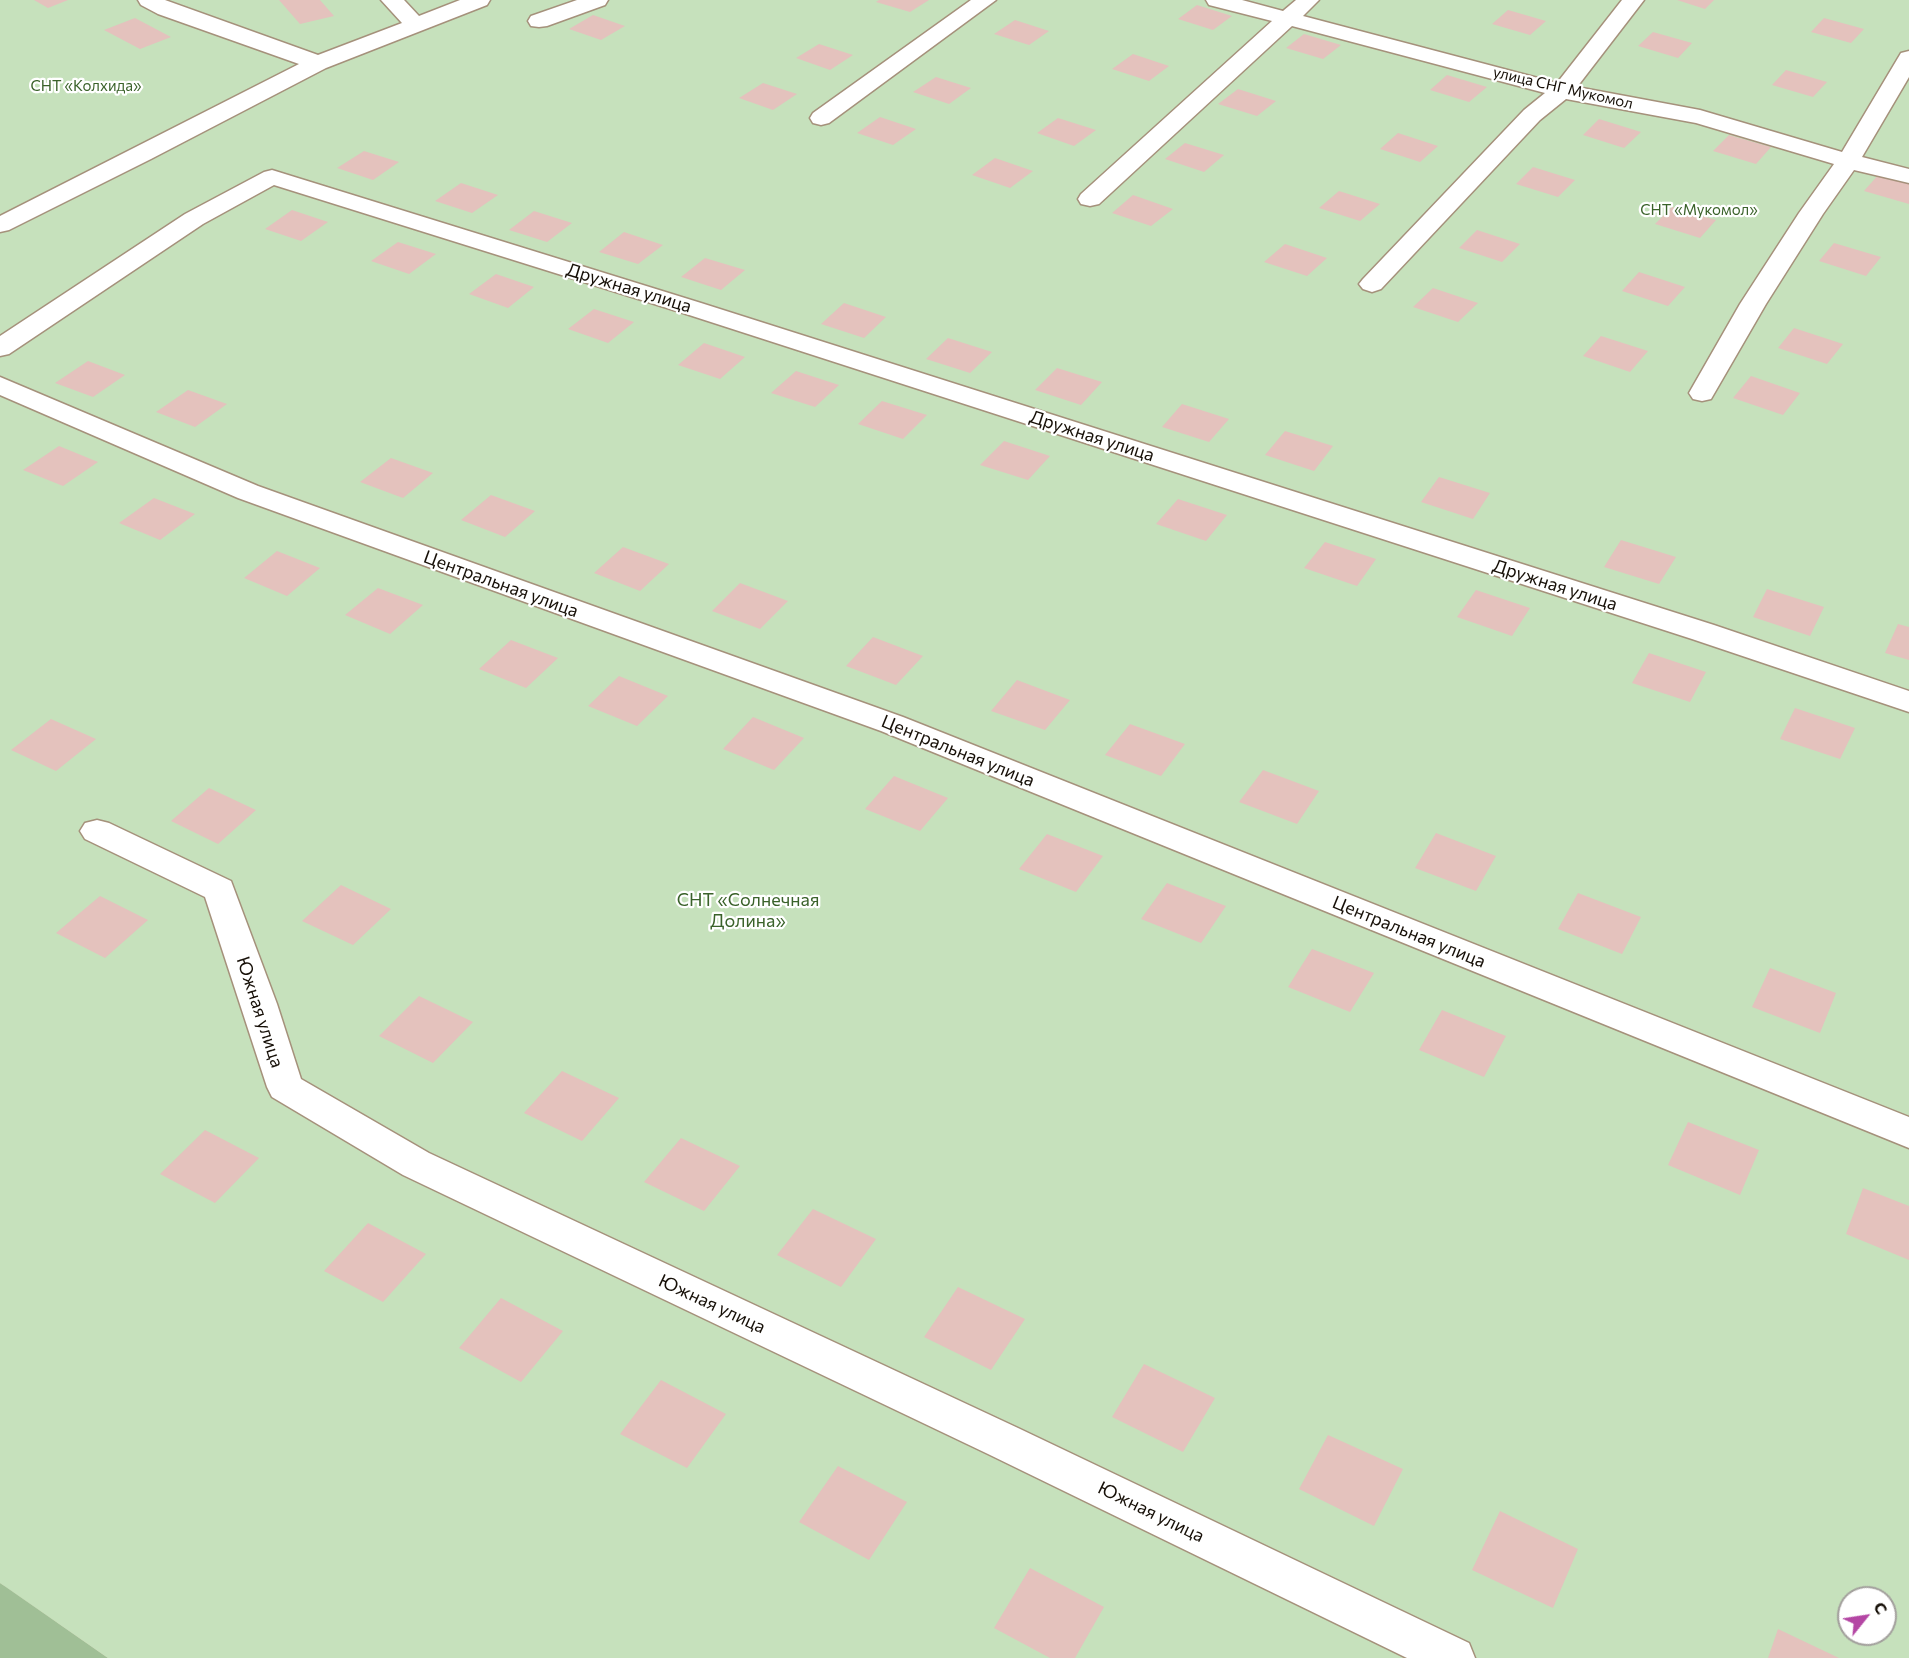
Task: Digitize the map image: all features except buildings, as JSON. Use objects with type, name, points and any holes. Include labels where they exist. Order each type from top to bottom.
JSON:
[{"type":"street","points":[[149,0],[166,9],[318,63]]},
{"type":"street","points":[[392,0],[415,24]]},
{"type":"street","points":[[0,225],[318,63],[479,0]]},
{"type":"street","points":[[539,21],[597,0]]},
{"type":"street","points":[[821,118],[985,0]]},
{"type":"street","name":"улица СНГ Мукомол","points":[[1217,0],[1562,91],[1700,117],[1848,161],[1909,176]]},
{"type":"street","points":[[1090,199],[1308,0]]},
{"type":"street","points":[[1372,284],[1532,115],[1562,91],[1633,0]]},
{"type":"street","points":[[1702,393],[1753,304],[1811,213],[1848,161],[1909,58]]},
{"type":"street","name":"Дружная улица","points":[[0,348],[194,219],[272,177],[703,312],[1635,610],[1909,702]]},
{"type":"street","name":"Центральная улица","points":[[0,386],[248,492],[892,724],[1909,1133]]},
{"type":"street","name":"Южная улица","points":[[98,831],[219,890],[285,1086],[416,1164],[1003,1441],[1453,1658]]},
{"type":"green space","name":"СНТ «Солнечная Долина»","points":[[0,0],[1909,0],[1909,1658],[108,1658],[0,1583]]},
{"type":"green space","points":[[0,1583],[6,1587],[108,1658],[0,1658]]},
{"type":"park label","name":"СНТ «Колхида»","points":[[86,86]]},
{"type":"park label","name":"СНТ «Мукомол»","points":[[1699,210]]}]
